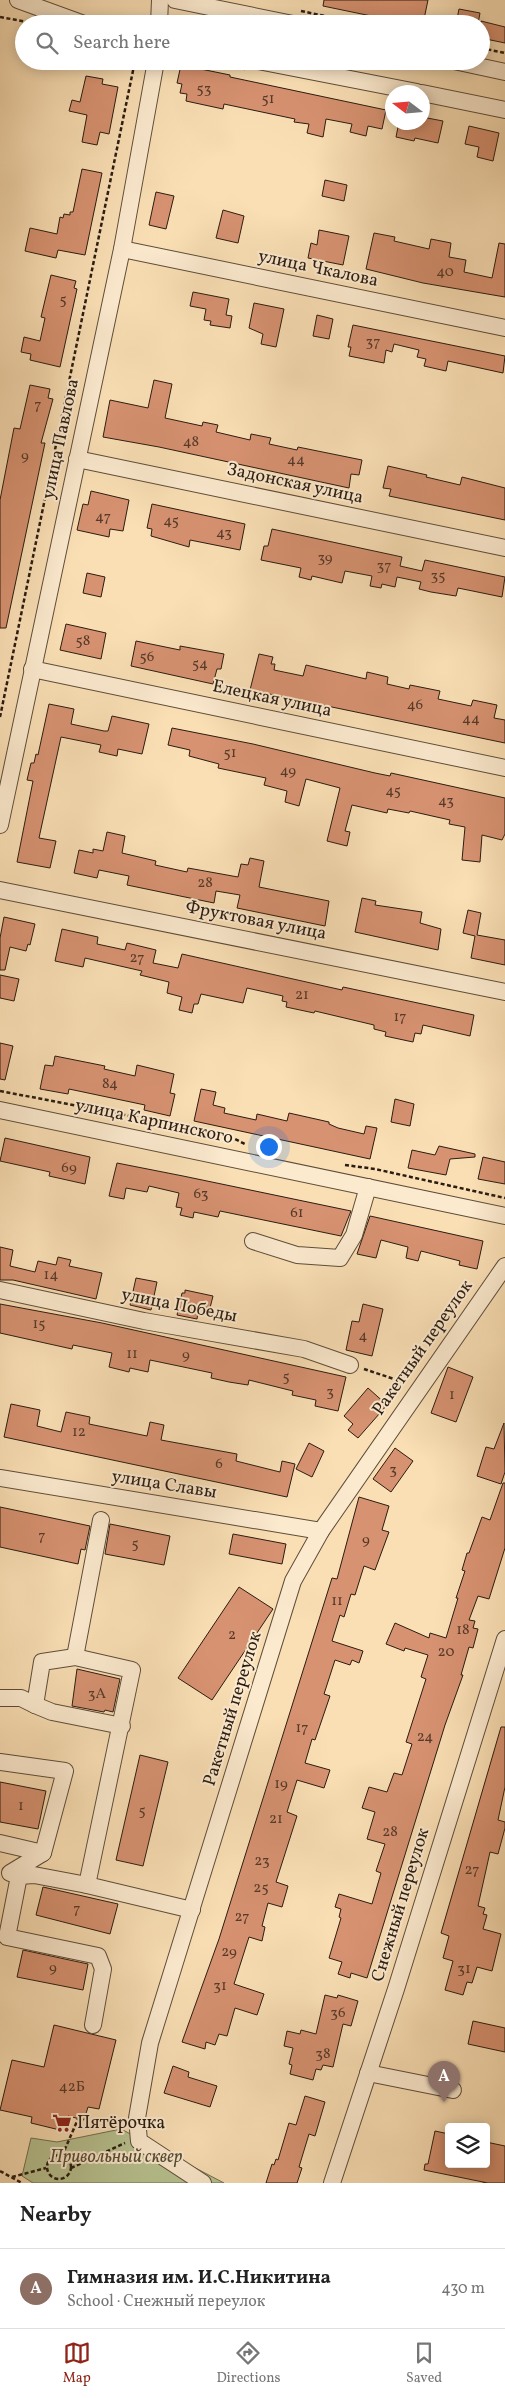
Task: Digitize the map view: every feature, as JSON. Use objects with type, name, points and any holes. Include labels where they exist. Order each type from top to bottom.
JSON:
[{"type":"street","points":[[18,0],[59,15]]},
{"type":"street","points":[[159,15],[160,0]]},
{"type":"street","points":[[175,0],[281,15]]},
{"type":"street","points":[[490,69],[505,72]]},
{"type":"street","name":"улица Павлова","points":[[0,825],[122,249],[154,70]]},
{"type":"street","points":[[304,70],[385,86]]},
{"type":"street","points":[[430,96],[505,110]]},
{"type":"street","name":"улица Чкалова","points":[[122,249],[505,328]]},
{"type":"street","name":"Задонская улица","points":[[77,459],[505,548]]},
{"type":"street","name":"Елецкая улица","points":[[32,669],[505,768]]},
{"type":"street","name":"Фруктовая улица","points":[[0,890],[505,992]]},
{"type":"street","name":"улица Карпинского","points":[[0,1110],[505,1216]]},
{"type":"street","points":[[253,1241],[297,1255],[340,1258],[354,1235],[368,1187]]},
{"type":"street","name":"Ракетный переулок","points":[[203,2183],[139,2140],[137,2118],[150,2043],[293,1581],[321,1531],[505,1266]]},
{"type":"street","name":"улица Победы","points":[[0,1290],[144,1321],[304,1349],[350,1364]]},
{"type":"street","name":"улица Славы","points":[[0,1478],[321,1531]]},
{"type":"street","points":[[76,1657],[101,1520]]},
{"type":"street","name":"Снежный переулок","points":[[332,2183],[505,1638]]},
{"type":"street","points":[[35,1704],[42,1662],[76,1657],[132,1670],[122,1726],[86,1885]]},
{"type":"street","points":[[0,1698],[21,1698],[52,1712],[122,1726]]},
{"type":"street","points":[[0,1762],[66,1771],[43,1853],[10,1873],[19,1876],[34,1875],[86,1885],[192,1910]]},
{"type":"street","points":[[0,1843],[43,1853]]},
{"type":"street","points":[[19,1876],[7,1937],[98,1956],[103,1969],[92,2026]]},
{"type":"street","points":[[368,2073],[453,2090]]},
{"type":"path","points":[[0,17],[15,20]]},
{"type":"path","points":[[490,50],[505,53]]},
{"type":"path","points":[[0,716],[134,70]]},
{"type":"path","points":[[0,1091],[225,1134],[250,1147]]},
{"type":"path","points":[[336,1164],[374,1168],[505,1198]]},
{"type":"path","points":[[350,1364],[419,1388]]},
{"type":"path","points":[[62,2156],[78,2119]]},
{"type":"path","points":[[71,2168],[127,2142]]},
{"type":"path","points":[[62,2156],[69,2160],[71,2168],[68,2175],[61,2179],[53,2178],[46,2168],[51,2157],[62,2156]]},
{"type":"path","points":[[12,2177],[46,2168]]},
{"type":"path","points":[[0,2172],[22,2183]]},
{"type":"green space","name":"Привольный сквер","points":[[121,2129],[224,2183],[33,2183],[22,2176],[31,2138],[57,2142]]},
{"type":"building","points":[[324,0],[428,0],[425,15],[366,15],[323,6]]},
{"type":"building","points":[[459,9],[480,13],[480,15],[458,15]]},
{"type":"building","points":[[490,23],[505,27],[505,43],[490,40]]},
{"type":"building","points":[[180,70],[206,70],[230,75],[230,77],[385,110],[385,115],[382,129],[368,126],[366,136],[350,132],[352,124],[326,119],[323,137],[307,133],[309,124],[294,122],[295,119],[224,104],[223,109],[186,101],[187,94],[180,93],[182,84],[177,83]]},
{"type":"building","points":[[86,76],[103,79],[102,84],[118,87],[109,134],[100,132],[97,145],[82,142],[87,115],[69,111],[72,100],[80,102]]},
{"type":"building","points":[[430,119],[443,121],[438,143],[415,138],[414,141],[396,137],[397,130],[430,130]]},
{"type":"building","points":[[469,126],[499,133],[493,161],[477,157],[479,147],[465,144]]},
{"type":"building","points":[[82,169],[102,173],[85,255],[58,250],[56,258],[25,251],[30,228],[57,234],[60,217],[63,218],[64,214],[70,215],[70,212],[73,212]]},
{"type":"building","points":[[325,180],[347,185],[344,201],[322,196]]},
{"type":"building","points":[[156,192],[174,196],[166,229],[149,225]]},
{"type":"building","points":[[223,210],[244,216],[238,243],[216,238]]},
{"type":"building","points":[[319,230],[349,236],[343,265],[308,258],[311,243],[317,245]]},
{"type":"building","points":[[374,233],[395,237],[394,241],[429,249],[431,239],[451,243],[449,257],[466,260],[464,272],[492,278],[499,243],[505,244],[505,297],[423,283],[366,269]]},
{"type":"building","points":[[51,275],[76,281],[74,288],[77,289],[60,367],[30,360],[31,354],[21,352],[24,337],[40,341],[45,318],[41,317]]},
{"type":"building","points":[[193,292],[229,299],[226,315],[232,316],[230,328],[210,325],[211,321],[204,320],[206,309],[190,306]]},
{"type":"building","points":[[254,303],[284,309],[276,347],[261,344],[263,334],[249,328]]},
{"type":"building","points":[[317,315],[333,319],[329,339],[313,336]]},
{"type":"building","points":[[353,325],[505,356],[503,373],[448,361],[446,371],[424,366],[426,359],[417,357],[419,350],[394,344],[392,352],[386,350],[384,363],[349,356],[351,347],[348,347]]},
{"type":"building","points":[[154,380],[172,384],[165,418],[202,426],[203,422],[218,425],[216,432],[250,440],[251,434],[271,438],[269,444],[297,450],[298,447],[362,460],[359,475],[351,474],[349,488],[159,447],[103,437],[110,400],[148,408]]},
{"type":"building","points":[[30,385],[50,389],[48,398],[53,399],[41,443],[45,443],[6,628],[0,628],[0,500],[14,428],[20,429]]},
{"type":"building","points":[[388,466],[460,485],[462,477],[505,488],[505,520],[389,496],[391,489],[383,488]]},
{"type":"building","points":[[91,491],[129,500],[123,531],[110,529],[109,537],[77,530],[83,504],[88,505]]},
{"type":"building","points":[[152,504],[245,524],[240,550],[190,540],[189,547],[151,536],[152,529],[147,528]]},
{"type":"building","points":[[272,529],[402,557],[400,566],[422,571],[425,560],[505,577],[502,597],[458,588],[456,596],[431,592],[419,589],[421,582],[397,577],[395,587],[382,584],[381,588],[370,586],[372,576],[345,571],[342,583],[312,576],[311,580],[299,577],[301,568],[261,560],[264,546],[268,546]]},
{"type":"building","points":[[87,573],[105,577],[101,597],[83,593]]},
{"type":"building","points":[[66,624],[106,633],[101,659],[60,650]]},
{"type":"building","points":[[136,641],[180,650],[180,646],[224,654],[221,669],[217,669],[213,684],[131,666]]},
{"type":"building","points":[[259,654],[273,657],[271,664],[275,664],[274,670],[303,676],[306,665],[366,679],[367,672],[388,677],[387,684],[409,689],[410,685],[440,691],[438,699],[471,706],[473,700],[497,705],[494,718],[505,720],[505,743],[250,690]]},
{"type":"building","points":[[49,704],[74,709],[71,724],[104,731],[108,731],[112,716],[149,724],[142,754],[118,749],[117,756],[99,752],[101,745],[61,737],[39,838],[56,841],[50,868],[17,862],[33,781],[27,780],[31,763],[34,763],[36,754],[38,755]]},
{"type":"building","points":[[172,728],[253,744],[375,773],[390,776],[391,773],[505,798],[505,834],[502,840],[482,835],[480,862],[462,860],[465,827],[449,824],[450,820],[410,811],[409,813],[388,809],[387,813],[352,805],[345,831],[350,832],[347,846],[327,841],[340,788],[306,779],[299,806],[285,802],[287,791],[264,785],[266,778],[218,768],[219,764],[189,756],[190,750],[168,745]]},
{"type":"building","points":[[107,832],[125,836],[122,853],[156,861],[155,865],[187,872],[188,868],[238,877],[241,864],[248,865],[250,858],[264,861],[259,887],[329,901],[325,926],[237,908],[240,895],[216,891],[214,903],[127,885],[129,876],[99,870],[97,878],[74,873],[79,850],[93,853],[93,849],[103,851]]},
{"type":"building","points":[[362,898],[376,901],[375,905],[422,912],[420,923],[441,929],[438,950],[355,932]]},
{"type":"building","points":[[468,910],[481,913],[477,935],[505,940],[505,965],[471,958],[475,936],[463,933]]},
{"type":"building","points":[[4,917],[35,924],[30,945],[28,944],[26,951],[10,947],[5,970],[0,970],[0,938]]},
{"type":"building","points":[[62,929],[98,937],[97,944],[125,950],[127,943],[156,950],[153,963],[178,968],[182,954],[342,990],[343,987],[474,1015],[470,1036],[423,1025],[421,1034],[415,1033],[413,1042],[385,1036],[386,1032],[374,1029],[374,1025],[315,1011],[314,1013],[286,1007],[287,1002],[282,1001],[283,996],[247,988],[243,1003],[201,994],[198,1004],[194,1004],[192,1013],[179,1010],[182,997],[167,993],[169,982],[140,975],[142,971],[85,958],[83,967],[55,961]]},
{"type":"building","points":[[0,975],[19,979],[14,1001],[0,998]]},
{"type":"building","points":[[0,1043],[13,1046],[5,1080],[0,1079]]},
{"type":"building","points":[[55,1056],[105,1066],[104,1069],[135,1076],[137,1065],[174,1074],[170,1093],[175,1094],[170,1116],[144,1110],[145,1105],[69,1089],[68,1094],[40,1089],[45,1065],[53,1066]]},
{"type":"building","points":[[201,1089],[216,1092],[213,1105],[225,1108],[224,1113],[256,1120],[257,1114],[287,1121],[289,1113],[329,1122],[329,1124],[338,1128],[364,1134],[366,1126],[377,1128],[370,1159],[194,1121]]},
{"type":"building","points":[[395,1099],[414,1104],[410,1126],[391,1122]]},
{"type":"building","points":[[5,1138],[90,1157],[85,1184],[49,1176],[50,1172],[0,1161]]},
{"type":"building","points":[[439,1146],[475,1154],[475,1157],[450,1159],[446,1175],[408,1168],[412,1150],[435,1155]]},
{"type":"building","points":[[483,1157],[505,1162],[505,1184],[478,1179]]},
{"type":"building","points":[[117,1163],[351,1211],[341,1236],[220,1211],[218,1217],[194,1212],[193,1218],[180,1215],[182,1208],[176,1207],[179,1193],[149,1186],[147,1192],[126,1188],[124,1199],[109,1196]]},
{"type":"building","points":[[370,1216],[483,1241],[477,1269],[459,1265],[460,1261],[421,1251],[418,1261],[406,1258],[408,1247],[381,1240],[376,1258],[357,1254]]},
{"type":"building","points":[[0,1247],[13,1250],[10,1266],[35,1272],[38,1261],[56,1265],[58,1257],[71,1260],[69,1266],[102,1273],[96,1299],[13,1280],[0,1280]]},
{"type":"building","points":[[136,1278],[157,1282],[151,1310],[130,1305]]},
{"type":"building","points":[[185,1290],[213,1296],[210,1308],[199,1306],[197,1319],[177,1315],[182,1293],[185,1293]]},
{"type":"building","points":[[0,1304],[102,1323],[346,1377],[338,1411],[315,1406],[316,1400],[292,1395],[293,1391],[249,1380],[248,1385],[229,1382],[211,1378],[212,1373],[150,1360],[148,1372],[130,1368],[129,1372],[109,1367],[112,1353],[73,1345],[72,1349],[0,1333]]},
{"type":"building","points":[[363,1304],[383,1309],[372,1356],[346,1350],[352,1321],[359,1322]]},
{"type":"building","points":[[448,1367],[473,1377],[456,1422],[431,1413]]},
{"type":"building","points":[[368,1388],[387,1405],[358,1438],[348,1430],[353,1424],[344,1416]]},
{"type":"building","points":[[11,1404],[40,1410],[37,1426],[61,1432],[66,1412],[90,1417],[89,1424],[147,1436],[150,1422],[164,1425],[161,1440],[237,1454],[236,1461],[280,1472],[282,1461],[295,1464],[287,1497],[4,1437]]},
{"type":"building","points":[[504,1423],[505,1472],[501,1484],[477,1476],[486,1447],[494,1449]]},
{"type":"building","points":[[309,1443],[324,1451],[312,1477],[296,1469]]},
{"type":"building","points":[[395,1448],[413,1461],[391,1492],[373,1479]]},
{"type":"building","points":[[503,1483],[505,1483],[505,1548],[489,1599],[478,1596],[469,1620],[475,1621],[473,1628],[478,1629],[473,1648],[469,1647],[461,1675],[463,1675],[445,1725],[367,1978],[351,1973],[350,1978],[338,1974],[342,1962],[329,1958],[341,1918],[339,1917],[341,1909],[335,1907],[339,1894],[372,1904],[381,1873],[376,1871],[385,1844],[367,1839],[375,1812],[362,1808],[369,1787],[387,1792],[394,1773],[402,1775],[412,1744],[406,1742],[426,1679],[421,1677],[428,1655],[405,1648],[404,1651],[386,1644],[395,1623],[429,1638],[430,1633],[446,1638],[465,1571],[462,1570],[467,1553],[469,1553],[482,1517],[490,1520]]},
{"type":"building","points":[[359,1497],[389,1506],[382,1530],[389,1532],[375,1570],[364,1566],[355,1595],[351,1594],[344,1617],[340,1615],[332,1641],[363,1651],[359,1663],[352,1660],[350,1665],[335,1660],[324,1694],[330,1696],[315,1740],[312,1739],[305,1763],[330,1770],[324,1788],[297,1780],[287,1812],[297,1816],[276,1882],[288,1886],[282,1907],[268,1903],[262,1926],[265,1927],[262,1941],[249,1937],[234,1984],[264,1994],[257,2015],[235,2008],[227,2036],[219,2034],[215,2045],[206,2042],[205,2049],[182,2042],[219,1939],[332,1578],[337,1579]]},
{"type":"building","points":[[0,1507],[90,1526],[85,1550],[81,1549],[78,1564],[0,1547]]},
{"type":"building","points":[[110,1524],[170,1536],[164,1565],[105,1554]]},
{"type":"building","points":[[233,1534],[286,1544],[282,1564],[229,1554]]},
{"type":"building","points":[[239,1587],[273,1609],[212,1700],[178,1678]]},
{"type":"building","points":[[77,1669],[120,1679],[113,1712],[72,1706]]},
{"type":"building","points":[[501,1727],[505,1727],[505,1787],[498,1820],[505,1822],[505,1828],[498,1854],[490,1852],[478,1906],[485,1908],[483,1914],[487,1915],[483,1929],[501,1934],[492,1971],[477,1967],[472,1983],[467,1982],[463,1995],[445,1990],[453,1961],[443,1958],[449,1936],[441,1933]]},
{"type":"building","points":[[140,1755],[168,1762],[143,1866],[116,1860]]},
{"type":"building","points":[[0,1782],[46,1791],[38,1829],[0,1822]]},
{"type":"building","points":[[43,1887],[118,1904],[110,1934],[36,1915]]},
{"type":"building","points":[[23,1950],[88,1964],[83,1990],[17,1977]]},
{"type":"building","points":[[325,1995],[337,1998],[338,1995],[358,2001],[351,2026],[343,2024],[333,2067],[323,2065],[321,2070],[316,2069],[313,2080],[290,2074],[292,2065],[289,2064],[293,2048],[284,2046],[287,2031],[300,2034],[301,2030],[316,2034]]},
{"type":"building","points":[[473,2021],[505,2028],[505,2052],[468,2044]]},
{"type":"building","points":[[54,2025],[116,2040],[99,2109],[88,2107],[84,2120],[68,2116],[64,2131],[31,2123],[32,2117],[0,2110],[12,2060],[44,2067]]},
{"type":"building","points":[[173,2066],[189,2072],[188,2077],[217,2086],[210,2107],[164,2093]]},
{"type":"building","points":[[305,2096],[325,2102],[315,2136],[309,2134],[299,2167],[302,2168],[297,2183],[266,2183],[272,2164],[274,2165],[276,2159],[278,2160],[289,2123],[296,2125]]},
{"type":"building","points":[[435,2131],[445,2133],[445,2168],[490,2168],[490,2143],[505,2146],[505,2183],[488,2183],[424,2170],[425,2164],[428,2164]]},
{"type":"place","name":"Гимназия им. И.С.Никитина","points":[[444,2102]]},
{"type":"place","name":"Пятёрочка","points":[[62,2123]]}]
